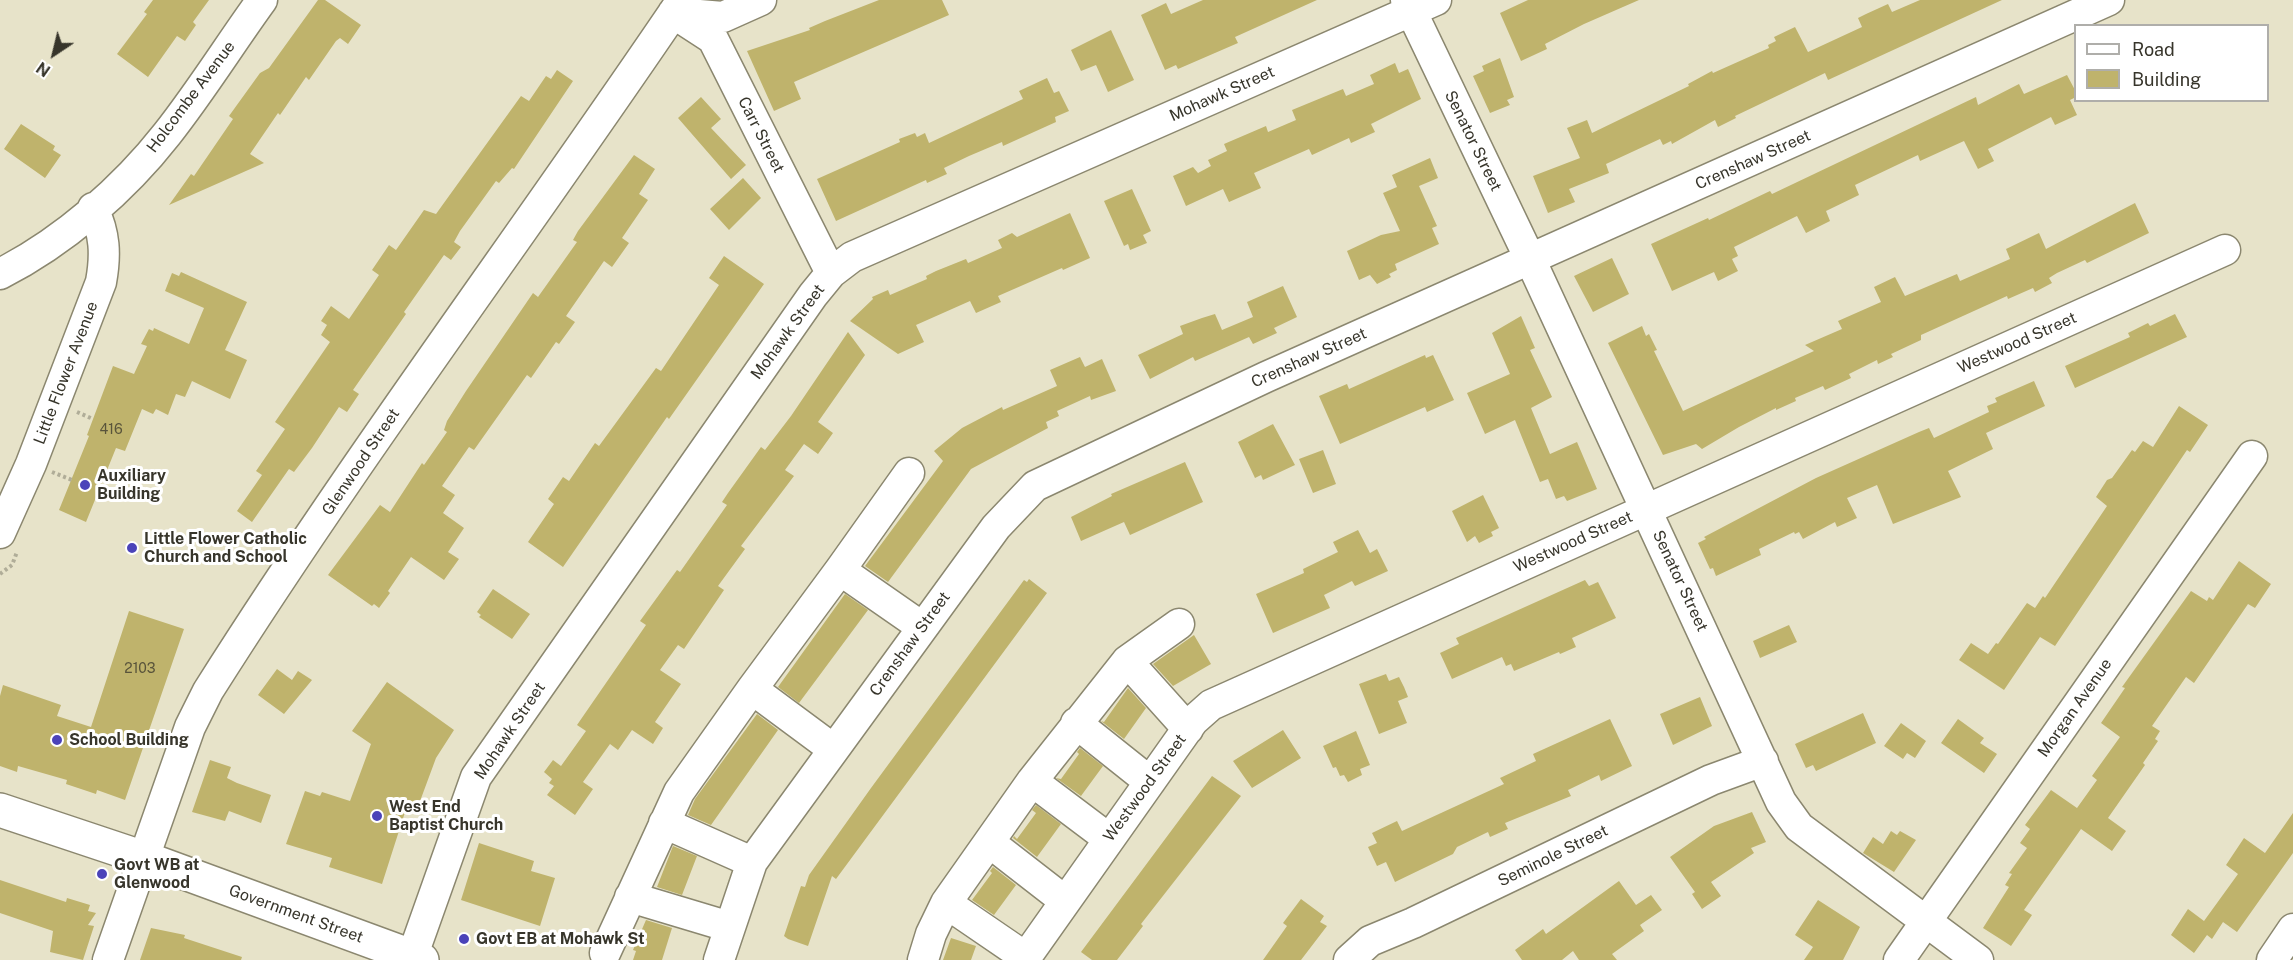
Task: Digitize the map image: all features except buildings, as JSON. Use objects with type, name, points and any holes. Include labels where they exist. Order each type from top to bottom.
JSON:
[{"type":"main road","name":"Government Street","points":[[0,810],[144,858],[415,959]]},
{"type":"street","name":"Holcombe Avenue","points":[[0,274],[58,236],[127,179],[167,134],[262,0]]},
{"type":"street","points":[[677,6],[723,17],[761,0]]},
{"type":"street","name":"Crenshaw Street","points":[[719,960],[752,862],[996,527],[1035,486],[1266,377],[2109,0]]},
{"type":"street","name":"Senator Street","points":[[1418,4],[1530,259],[1781,802],[1799,827],[1978,960]]},
{"type":"street","name":"Mohawk Street","points":[[415,959],[476,777],[813,295],[831,273],[852,257],[1418,4]]},
{"type":"street","name":"Carr Street","points":[[677,6],[712,39],[831,273]]},
{"type":"street","name":"Glenwood Street","points":[[108,960],[190,727],[213,682],[400,405],[626,85],[677,6]]},
{"type":"street","name":"Little Flower Avenue","points":[[0,533],[31,464],[101,282],[106,254],[103,229],[93,208]]},
{"type":"street","name":"Westwood Street","points":[[1024,958],[1188,729],[1211,705],[2225,250]]},
{"type":"street","name":"Morgan Avenue","points":[[1899,960],[2252,456]]},
{"type":"street","points":[[605,953],[679,792],[909,473]]},
{"type":"street","points":[[840,570],[922,627]]},
{"type":"street","points":[[922,960],[946,903],[1076,723],[1127,661],[1179,624]]},
{"type":"street","points":[[1127,661],[1188,729]]},
{"type":"street","points":[[752,689],[833,749]]},
{"type":"street","points":[[1076,723],[1150,782]]},
{"type":"street","name":"Seminole Street","points":[[1349,960],[1370,940],[1413,923],[1711,780],[1763,761]]},
{"type":"street","points":[[1032,781],[1109,839]]},
{"type":"street","points":[[664,823],[752,862]]},
{"type":"street","points":[[989,842],[1065,901]]},
{"type":"street","points":[[630,897],[730,927]]},
{"type":"street","points":[[946,903],[1024,958]]},
{"type":"street","points":[[2272,960],[2293,930]]},
{"type":"place","name":"Auxiliary Building","points":[[85,485]]},
{"type":"place","name":"Little Flower Catholic Church and School","points":[[132,548]]},
{"type":"place","name":"School Building","points":[[57,740]]},
{"type":"place","name":"West End Baptist Church","points":[[377,816]]},
{"type":"place","name":"Govt WB at Glenwood","points":[[102,874]]},
{"type":"place","name":"Govt EB at Mohawk St","points":[[464,939]]}]
